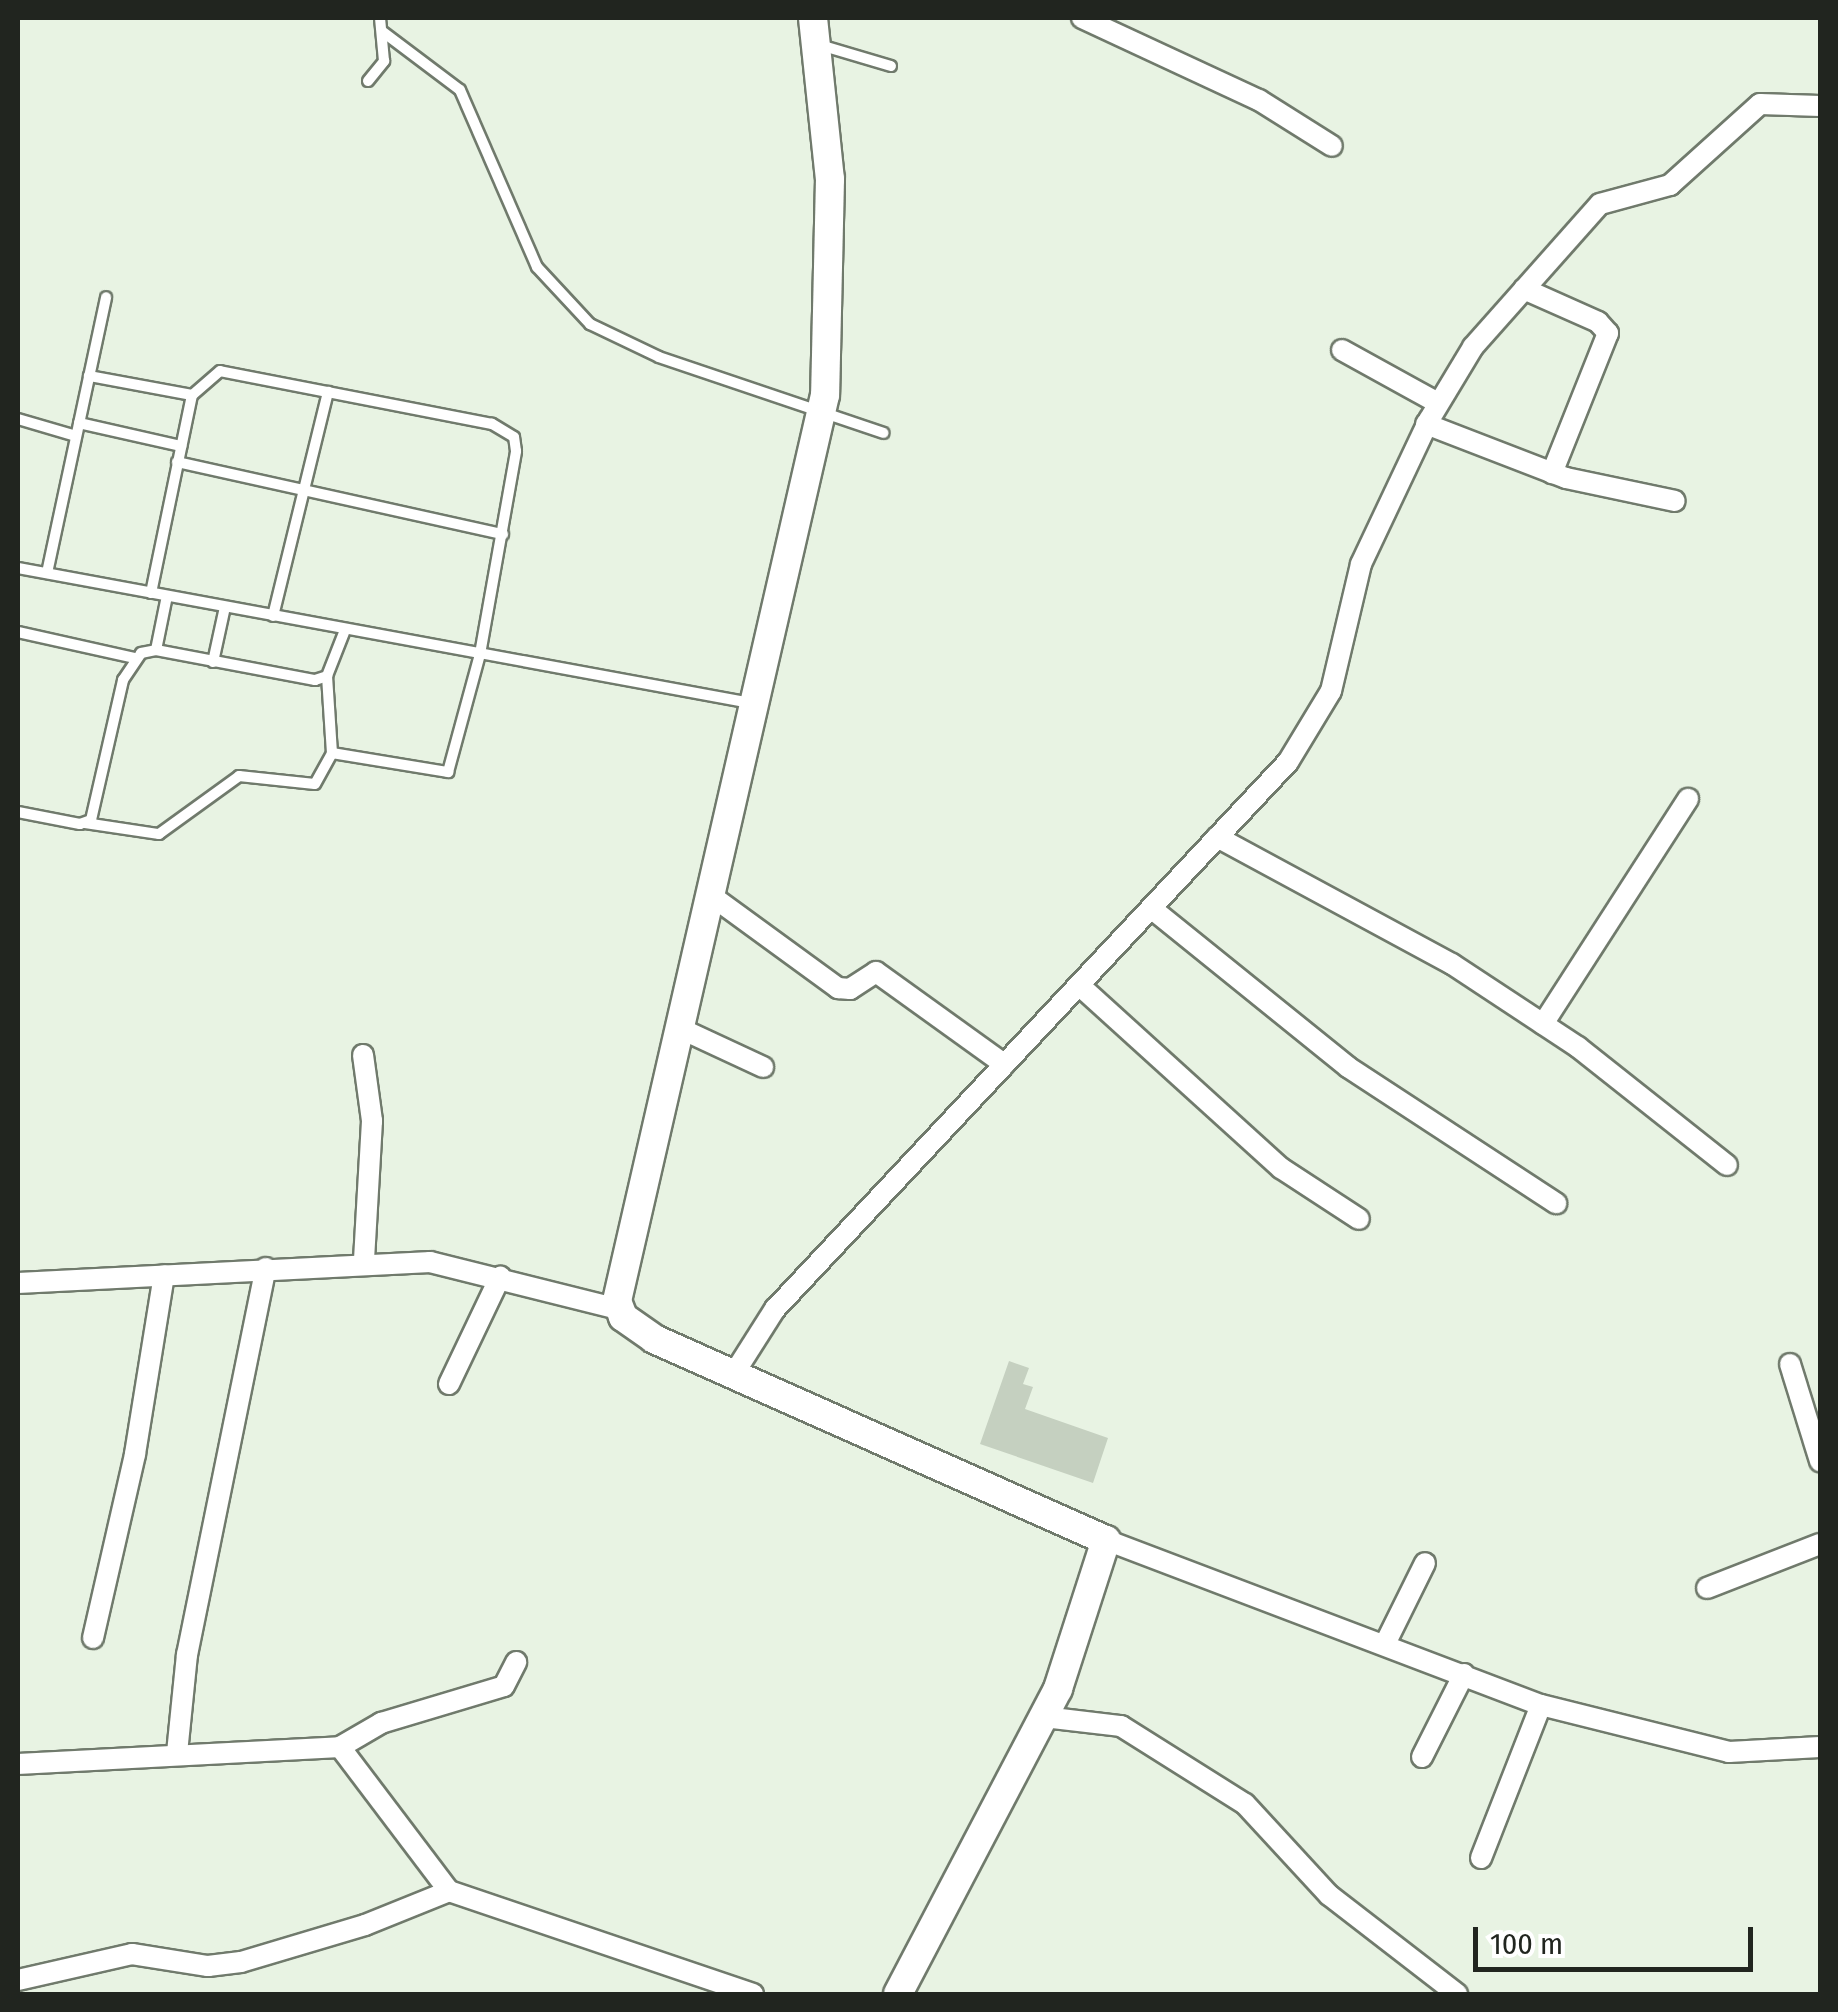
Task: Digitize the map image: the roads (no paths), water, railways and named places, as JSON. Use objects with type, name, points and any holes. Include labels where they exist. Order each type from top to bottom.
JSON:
[{"type":"main road","points":[[815,31],[832,297],[821,412],[617,1290],[619,1309],[654,1339],[736,1372],[1106,1540],[1044,1718],[898,1994]]},
{"type":"street","points":[[1082,18],[1259,100],[1332,146]]},
{"type":"street","points":[[736,1372],[775,1310],[1288,762],[1323,708],[1352,587],[1426,424],[1472,348],[1600,204],[1670,185],[1746,114],[1771,101],[1820,106]]},
{"type":"street","points":[[1524,289],[1598,322],[1608,333],[1552,473]]},
{"type":"street","points":[[1342,350],[1438,402]]},
{"type":"street","points":[[1426,424],[1552,473],[1675,501]]},
{"type":"street","points":[[1544,1024],[1688,799]]},
{"type":"street","points":[[1217,837],[1402,934],[1544,1024],[1727,1165]]},
{"type":"street","points":[[709,894],[838,988],[850,989],[876,972],[1004,1064]]},
{"type":"street","points":[[1151,908],[1348,1067],[1556,1202]]},
{"type":"street","points":[[1078,985],[1281,1168],[1360,1220]]},
{"type":"street","points":[[678,1027],[763,1066]]},
{"type":"street","points":[[364,1055],[372,1121],[364,1261]]},
{"type":"street","points":[[18,1283],[364,1261],[430,1262],[619,1309]]},
{"type":"street","points":[[177,1753],[187,1656],[266,1268]]},
{"type":"street","points":[[93,1638],[135,1454],[164,1274]]},
{"type":"street","points":[[448,1384],[500,1277]]},
{"type":"street","points":[[1790,1364],[1820,1461]]},
{"type":"street","points":[[1106,1540],[1541,1705],[1729,1752],[1820,1747]]},
{"type":"street","points":[[1707,1588],[1820,1544]]},
{"type":"street","points":[[1385,1644],[1424,1564]]},
{"type":"street","points":[[18,1764],[340,1746],[381,1722],[504,1686],[516,1662]]},
{"type":"street","points":[[1422,1757],[1464,1674]]},
{"type":"street","points":[[1480,1858],[1541,1705]]},
{"type":"street","points":[[1044,1718],[1121,1726],[1245,1804],[1330,1895],[1457,1994]]},
{"type":"street","points":[[340,1746],[448,1891],[753,1994]]},
{"type":"street","points":[[18,1980],[132,1954],[208,1966],[241,1962],[302,1946],[448,1891]]},
{"type":"lane","points":[[368,81],[384,61],[380,18]]},
{"type":"lane","points":[[815,31],[891,66]]},
{"type":"lane","points":[[383,32],[460,90],[537,267],[590,324],[660,356],[883,433]]},
{"type":"lane","points":[[46,573],[106,297]]},
{"type":"lane","points":[[151,593],[192,395],[216,370],[507,429],[516,451],[503,534],[480,654],[448,772],[332,753]]},
{"type":"lane","points":[[89,376],[192,395]]},
{"type":"lane","points":[[273,616],[328,392]]},
{"type":"lane","points":[[18,419],[76,436]]},
{"type":"lane","points":[[79,423],[181,446]]},
{"type":"lane","points":[[178,462],[503,534]]},
{"type":"lane","points":[[18,568],[752,703]]},
{"type":"lane","points":[[156,650],[167,596]]},
{"type":"lane","points":[[213,662],[225,607]]},
{"type":"lane","points":[[18,812],[158,834],[239,776],[315,784],[332,753],[327,676],[345,630]]},
{"type":"lane","points":[[18,632],[134,658],[156,650],[303,680],[327,676]]},
{"type":"lane","points":[[86,823],[95,811],[115,711],[134,658]]}]
